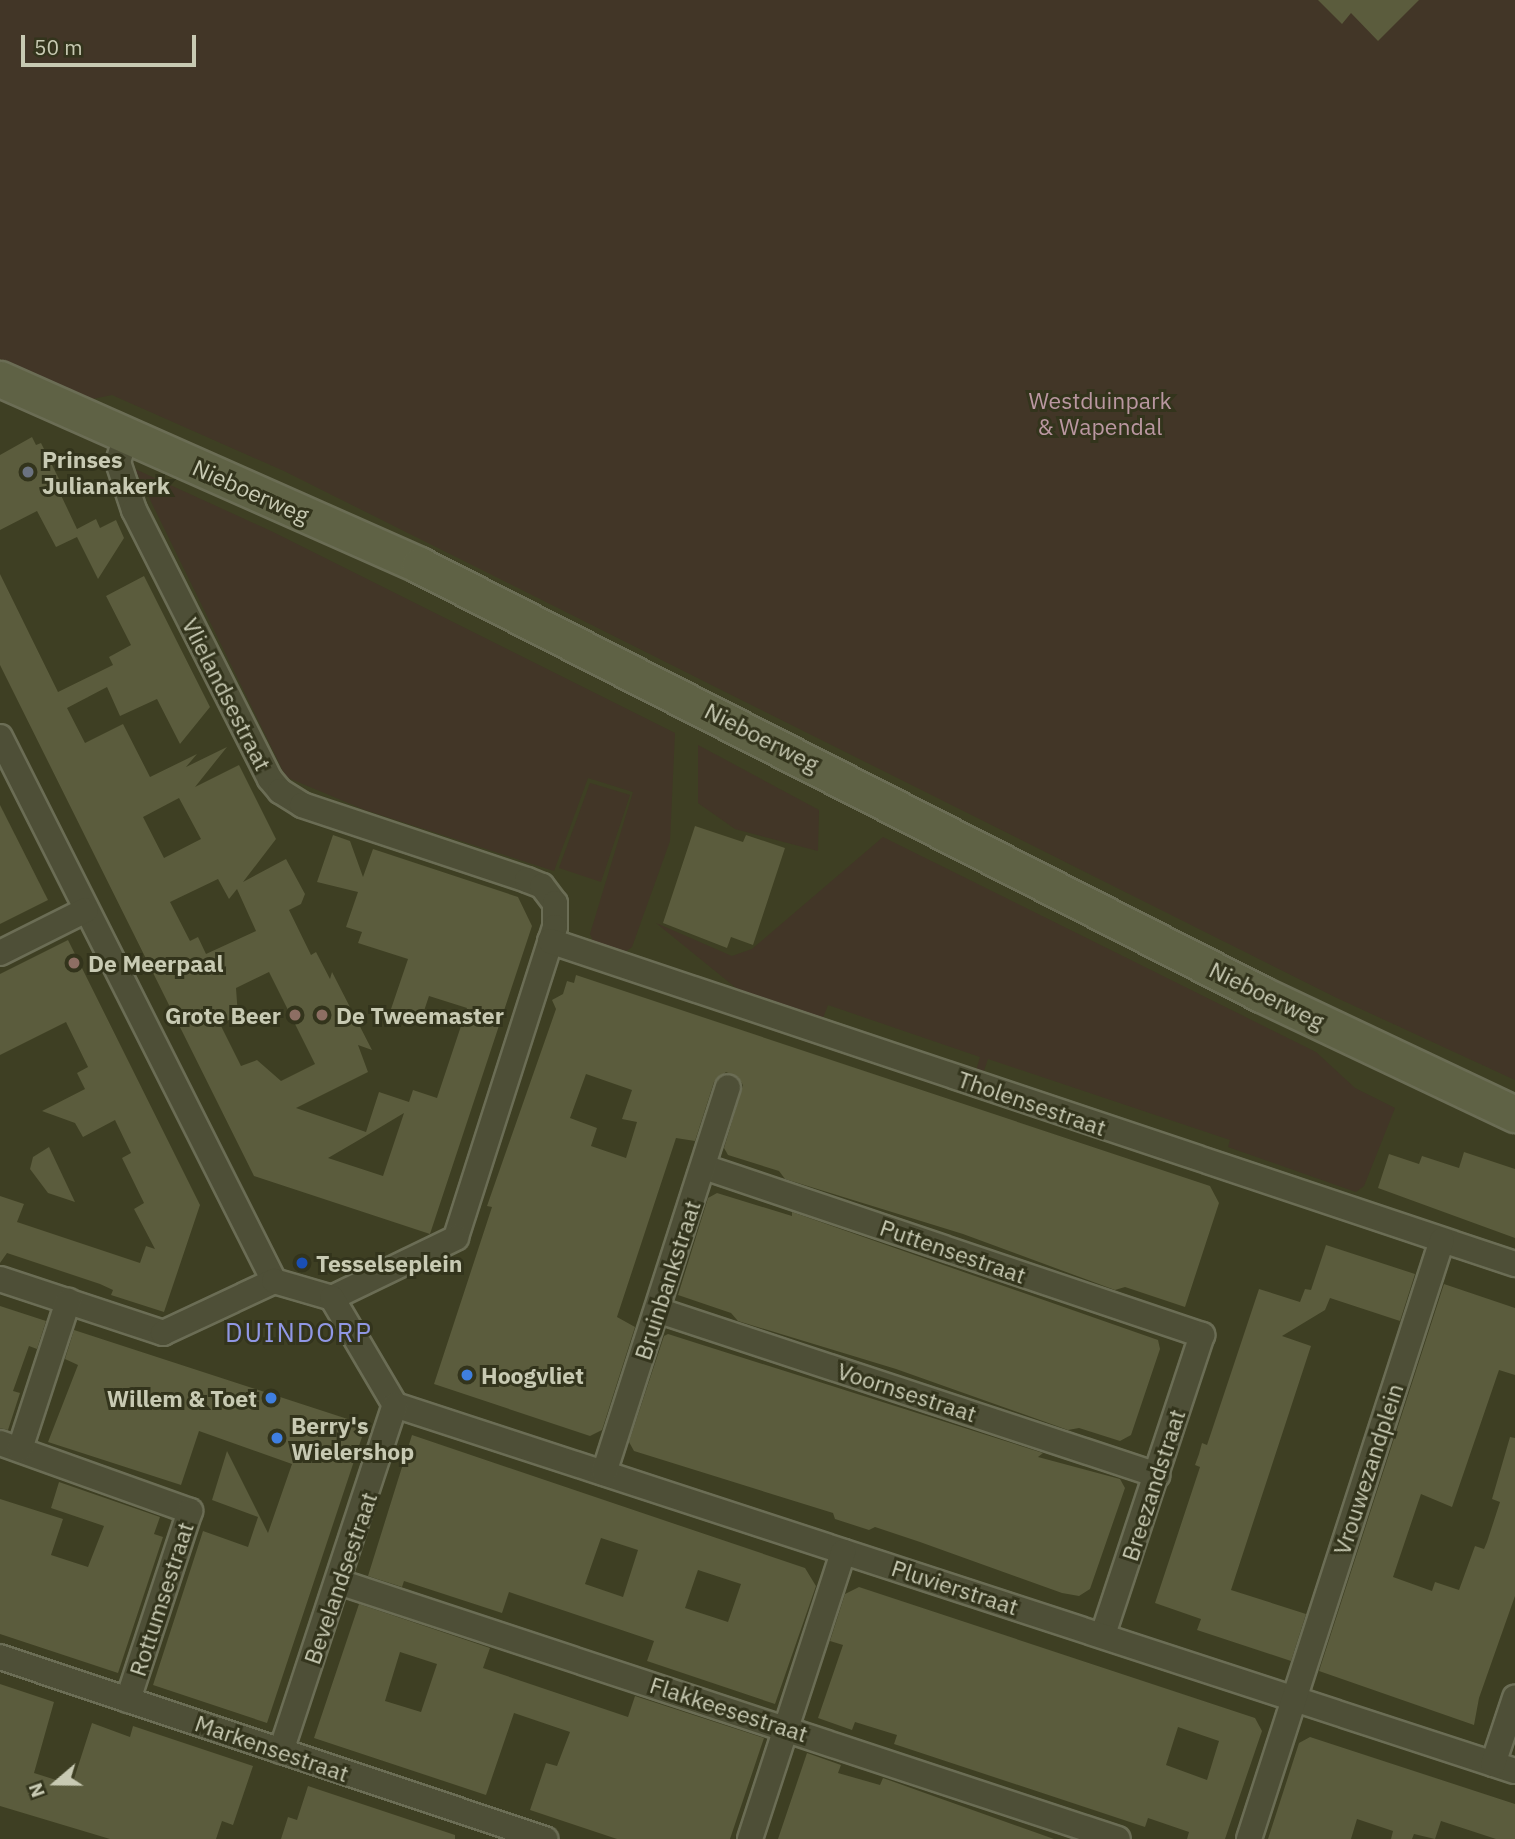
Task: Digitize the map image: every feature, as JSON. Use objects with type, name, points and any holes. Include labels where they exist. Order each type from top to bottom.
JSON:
[{"type":"street","name":"Nieboerweg","points":[[0,379],[419,565],[1261,994],[1515,1114]]},
{"type":"street","name":"Vlielandsestraat","points":[[125,436],[118,463],[134,510],[270,779],[302,805],[542,886],[550,893],[557,915],[550,941]]},
{"type":"street","points":[[0,737],[274,1281]]},
{"type":"street","points":[[0,953],[86,910]]},
{"type":"street","points":[[0,1279],[163,1333],[274,1281],[332,1298],[456,1238],[550,941]]},
{"type":"street","name":"Tholensestraat","points":[[550,941],[1515,1264]]},
{"type":"street","name":"Bruinbankstraat","points":[[604,1473],[728,1087]]},
{"type":"street","name":"Puttensestraat","points":[[704,1167],[1202,1335]]},
{"type":"street","name":"Vrouwezandplein","points":[[1249,1839],[1442,1240]]},
{"type":"street","points":[[332,1298],[395,1405]]},
{"type":"street","name":"Rottumsestraat","points":[[68,1301],[10,1446],[190,1511],[128,1700]]},
{"type":"street","name":"Voornsestraat","points":[[657,1310],[1157,1475]]},
{"type":"street","name":"Breezandstraat","points":[[1103,1635],[1202,1335]]},
{"type":"street","name":"Pluvierstraat","points":[[395,1405],[1504,1768]]},
{"type":"street","name":"Bevelandsestraat","points":[[282,1751],[395,1405]]},
{"type":"street","points":[[750,1839],[843,1552]]},
{"type":"street","name":"Flakkeesestraat","points":[[339,1583],[786,1727],[1118,1839]]},
{"type":"street","name":"Markensestraat","points":[[0,1657],[545,1839]]},
{"type":"street","points":[[1504,1768],[1515,1698]]},
{"type":"green space","name":"Westduinpark & Wapendal","points":[[0,0],[1515,0],[1515,1080],[1337,998],[284,471],[112,395],[88,400],[0,359]]},
{"type":"green space","points":[[135,469],[271,531],[675,733],[670,841],[632,947],[624,953],[593,941],[590,934],[633,792],[588,778],[554,871],[365,810],[286,777]]},
{"type":"green space","points":[[698,745],[819,810],[818,851],[735,829],[698,803]]},
{"type":"green space","points":[[590,783],[630,795],[601,882],[559,868]]},
{"type":"green space","points":[[883,837],[1316,1052],[1355,1088],[1395,1108],[1364,1186],[1356,1192],[1228,1147],[1230,1140],[988,1059],[982,1076],[975,1074],[980,1057],[828,1005],[821,1023],[741,992],[656,923],[732,956],[752,949]]},
{"type":"building","points":[[1318,0],[1419,0],[1378,41],[1351,13],[1342,24]]},
{"type":"building","points":[[32,437],[36,445],[41,443],[64,489],[59,491],[77,529],[96,519],[100,528],[116,520],[124,538],[98,579],[77,537],[56,547],[37,511],[0,530],[0,455]]},
{"type":"building","points":[[0,574],[58,692],[113,665],[109,657],[131,645],[106,596],[144,576],[210,707],[180,744],[157,699],[120,716],[107,687],[67,708],[85,743],[123,724],[150,777],[197,754],[186,767],[227,747],[195,787],[239,765],[276,839],[243,882],[286,859],[305,894],[301,904],[289,910],[311,955],[316,952],[330,979],[332,972],[372,1050],[358,1045],[368,1072],[296,1108],[366,1132],[379,1092],[409,1102],[413,1090],[437,1098],[467,1008],[429,996],[421,1020],[391,1009],[408,959],[358,943],[362,932],[346,927],[358,892],[317,882],[333,835],[350,841],[363,877],[373,849],[518,897],[532,926],[430,1234],[254,1176],[0,665]],"holes":[[[179,798],[201,839],[164,858],[143,817]],[[218,879],[229,899],[237,889],[256,931],[206,954],[198,937],[190,941],[170,902]],[[269,972],[315,1064],[281,1081],[257,1060],[241,1066],[220,1024],[238,1016],[236,988]],[[404,1113],[383,1176],[328,1158]]]},
{"type":"building","points":[[0,805],[48,900],[0,924]]},
{"type":"building","points":[[695,826],[743,842],[746,835],[785,848],[753,945],[731,937],[727,948],[663,923]]},
{"type":"building","points":[[68,940],[200,1205],[164,1312],[111,1295],[113,1290],[100,1284],[7,1253],[0,1263],[0,1196],[24,1204],[17,1222],[140,1263],[146,1246],[155,1249],[134,1209],[144,1203],[122,1158],[131,1153],[115,1120],[83,1137],[75,1123],[42,1111],[85,1089],[77,1073],[88,1067],[66,1022],[0,1055],[0,974]]},
{"type":"building","points":[[576,975],[1210,1186],[1219,1203],[1185,1307],[1125,1287],[1115,1290],[963,1234],[785,1179],[779,1171],[728,1155],[724,1148],[743,1085],[738,1077],[726,1072],[714,1082],[695,1141],[676,1138],[617,1317],[635,1327],[602,1430],[590,1436],[434,1384],[492,1207],[487,1206],[556,1009],[552,1000],[563,994],[567,981],[574,983]],"holes":[[[586,1074],[632,1090],[622,1119],[637,1122],[626,1158],[591,1146],[597,1128],[570,1118]]]},
{"type":"building","points":[[49,1147],[75,1202],[48,1193],[30,1169],[33,1157]]},
{"type":"building","points":[[1464,1152],[1515,1169],[1515,1238],[1378,1188],[1389,1154],[1419,1164],[1422,1156],[1459,1168]]},
{"type":"building","points":[[717,1193],[792,1216],[792,1212],[1158,1340],[1160,1349],[1131,1435],[1120,1441],[1079,1428],[1068,1430],[896,1369],[738,1321],[731,1313],[678,1295],[708,1198]]},
{"type":"building","points":[[1326,1245],[1415,1274],[1400,1321],[1330,1298],[1325,1310],[1282,1336],[1311,1346],[1231,1590],[1306,1614],[1291,1661],[1197,1630],[1201,1619],[1155,1603],[1200,1467],[1195,1465],[1202,1443],[1207,1445],[1259,1289],[1300,1302],[1305,1289],[1311,1290]]},
{"type":"building","points":[[1444,1284],[1515,1308],[1515,1375],[1499,1370],[1452,1507],[1421,1494],[1393,1577],[1432,1591],[1435,1582],[1459,1590],[1475,1546],[1484,1549],[1487,1542],[1500,1502],[1492,1499],[1510,1437],[1515,1438],[1515,1596],[1479,1698],[1474,1725],[1319,1671]]},
{"type":"building","points":[[0,1306],[46,1321],[37,1349],[29,1346],[13,1391],[20,1393],[8,1430],[0,1428]]},
{"type":"building","points":[[74,1330],[366,1425],[267,1723],[153,1685],[203,1531],[248,1547],[258,1517],[212,1500],[227,1451],[268,1533],[292,1464],[199,1431],[181,1485],[48,1442],[78,1365],[65,1359]]},
{"type":"building","points":[[668,1334],[1043,1453],[1038,1457],[1120,1479],[1125,1488],[1090,1589],[1079,1596],[1062,1593],[875,1527],[869,1530],[835,1519],[833,1513],[634,1451],[629,1442],[664,1336]]},
{"type":"building","points":[[412,1435],[805,1568],[816,1586],[775,1704],[647,1661],[654,1641],[509,1592],[502,1613],[404,1581],[402,1587],[368,1576]],"holes":[[[601,1538],[638,1550],[623,1597],[585,1584]],[[698,1570],[741,1584],[728,1622],[685,1608]]]},
{"type":"building","points":[[59,1482],[160,1517],[154,1534],[163,1537],[118,1673],[0,1634],[0,1499],[63,1519],[51,1555],[88,1567],[104,1526],[51,1508]]},
{"type":"building","points":[[859,1587],[1255,1718],[1262,1731],[1225,1839],[1187,1839],[1189,1832],[1148,1818],[1145,1827],[894,1744],[897,1735],[855,1722],[852,1730],[818,1718],[843,1645],[830,1641],[845,1594]],"holes":[[[1178,1727],[1219,1741],[1207,1780],[1166,1765]]]},
{"type":"building","points":[[359,1604],[490,1648],[483,1668],[628,1717],[635,1696],[764,1738],[730,1839],[617,1839],[530,1810],[546,1763],[557,1766],[570,1732],[514,1713],[486,1795],[314,1738]],"holes":[[[400,1652],[437,1664],[421,1712],[385,1701]]]},
{"type":"building","points":[[0,1684],[54,1702],[34,1773],[72,1785],[92,1723],[130,1737],[133,1726],[253,1766],[233,1825],[222,1821],[216,1839],[110,1839],[0,1806]]},
{"type":"building","points":[[1310,1737],[1515,1804],[1515,1839],[1496,1839],[1441,1821],[1435,1839],[1414,1834],[1412,1839],[1391,1839],[1393,1831],[1357,1819],[1351,1839],[1268,1839],[1299,1743]]},
{"type":"building","points":[[807,1753],[841,1765],[838,1773],[880,1785],[883,1778],[1054,1839],[778,1839]]},
{"type":"building","points":[[308,1786],[455,1835],[455,1839],[281,1839],[288,1817],[297,1820]]},
{"type":"place","name":"Prinses Julianakerk","points":[[28,472]]},
{"type":"place","name":"De Meerpaal","points":[[74,963]]},
{"type":"place","name":"Grote Beer","points":[[295,1015]]},
{"type":"place","name":"De Tweemaster","points":[[322,1015]]},
{"type":"place","name":"Tesselseplein","points":[[302,1263]]},
{"type":"place","name":"Hoogvliet","points":[[467,1375]]},
{"type":"place","name":"Willem & Toet","points":[[271,1398]]},
{"type":"place","name":"Berry's Wielershop","points":[[277,1438]]},
{"type":"district","name":"DUINDORP","points":[[299,1333]]}]
